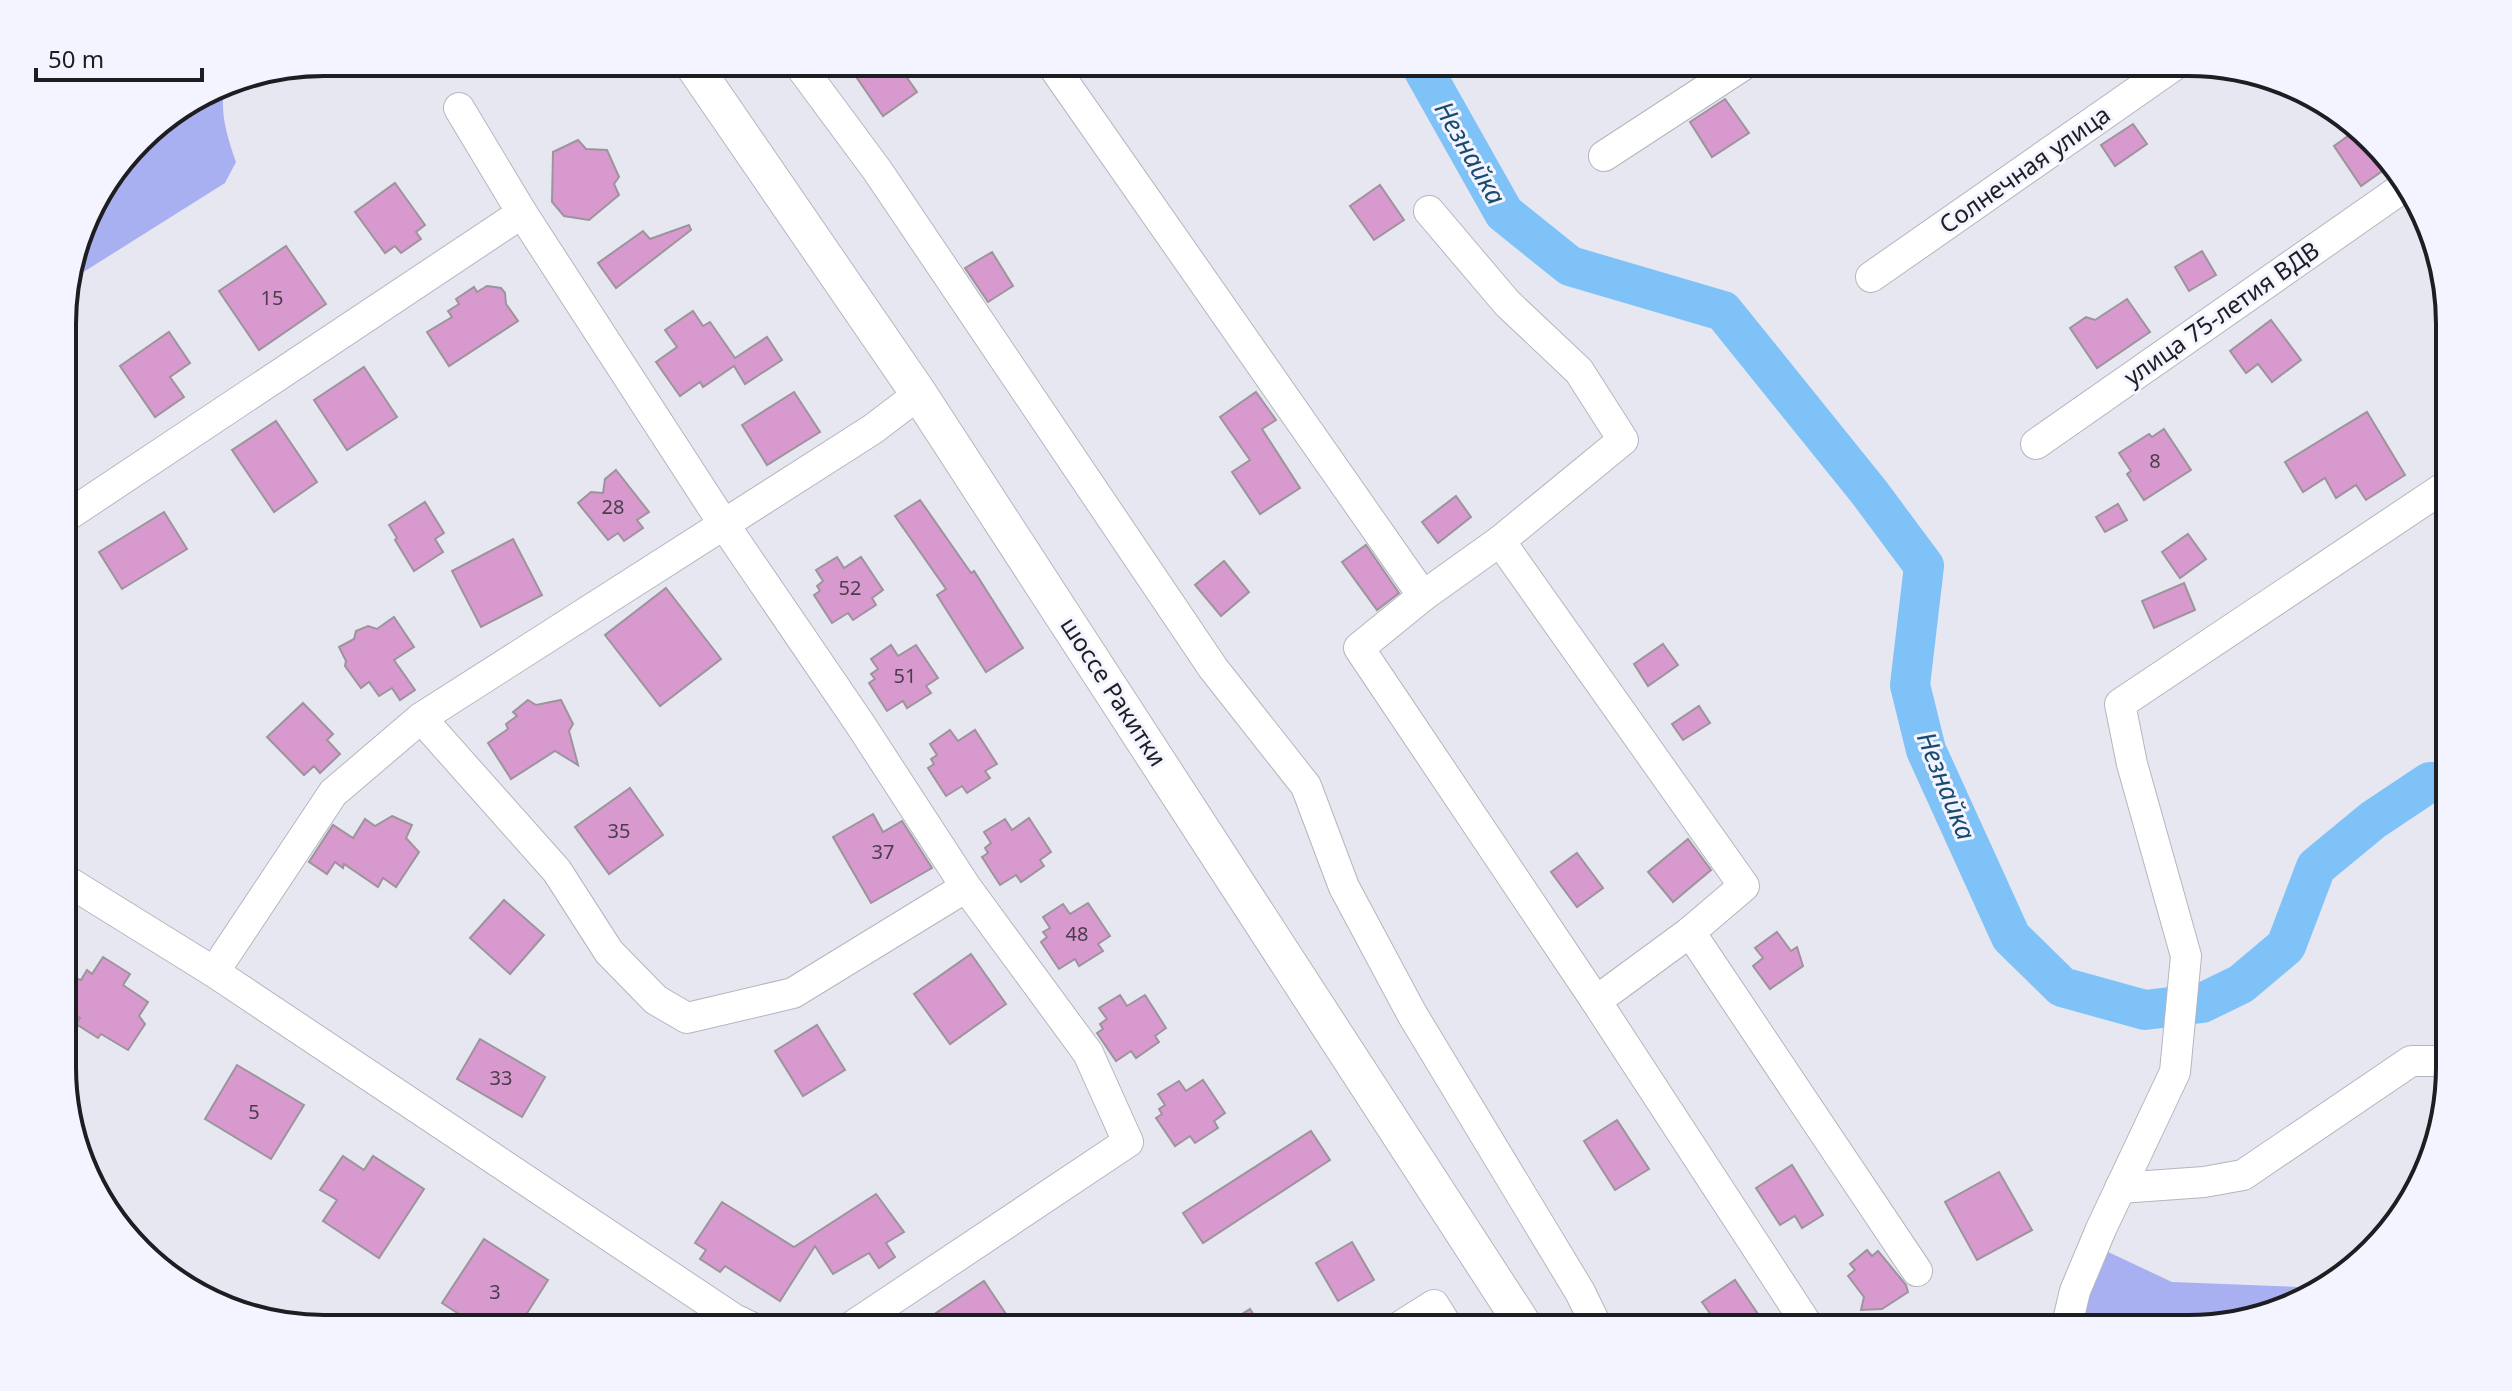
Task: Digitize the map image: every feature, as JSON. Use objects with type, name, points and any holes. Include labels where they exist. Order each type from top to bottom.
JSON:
[{"type":"main road","name":"шоссе Ракитки","points":[[701,77],[919,394],[1516,1314]]},
{"type":"street","points":[[1604,156],[1726,76]]},
{"type":"street","name":"Солнечная улица","points":[[1871,277],[2159,76]]},
{"type":"street","points":[[808,77],[877,170],[1213,668],[1306,786],[1344,887],[1412,1014],[1591,1314]]},
{"type":"street","points":[[1060,77],[1423,596]]},
{"type":"street","points":[[459,108],[522,213],[723,523],[966,887],[1088,1053],[1128,1142],[869,1315]]},
{"type":"street","name":"улица 75-летия ВДВ","points":[[2036,444],[2397,191]]},
{"type":"street","points":[[1429,211],[1507,303],[1579,371],[1623,440],[1500,541],[1423,596],[1359,648],[1596,1001],[1800,1314]]},
{"type":"street","points":[[77,510],[522,213]]},
{"type":"street","points":[[214,972],[333,793],[421,718],[873,429],[919,394]]},
{"type":"street","points":[[2070,1314],[2075,1291],[2175,1072],[2186,956],[2132,764],[2120,704],[2436,493]]},
{"type":"street","points":[[1500,541],[1744,886],[1690,932],[1596,1001]]},
{"type":"street","points":[[421,718],[557,871],[609,952],[656,1000],[687,1018],[793,993],[966,887]]},
{"type":"street","points":[[76,887],[214,972],[728,1315]]},
{"type":"street","points":[[1690,932],[1917,1271]]},
{"type":"street","points":[[2120,1188],[2204,1182],[2243,1175],[2411,1061],[2436,1061]]},
{"type":"street","points":[[1419,1314],[1434,1305],[1440,1314]]},
{"type":"shaded area","points":[[224,98],[223,112],[236,162],[225,183],[81,273],[89,244],[102,214],[137,160],[160,137],[186,118]]},
{"type":"shaded area","points":[[2104,1250],[2172,1282],[2301,1287],[2268,1302],[2204,1314],[2078,1314]]},
{"type":"building","points":[[856,77],[906,77],[917,92],[883,116]]},
{"type":"building","points":[[1725,99],[1749,133],[1712,157],[1690,122]]},
{"type":"building","points":[[2133,124],[2147,144],[2115,166],[2101,145]]},
{"type":"building","points":[[2348,136],[2383,171],[2361,186],[2334,146]]},
{"type":"building","points":[[578,140],[586,149],[607,150],[619,177],[614,184],[619,195],[589,220],[564,216],[552,202],[553,152]]},
{"type":"building","points":[[395,183],[425,225],[416,232],[421,239],[401,253],[395,246],[385,253],[355,212]]},
{"type":"building","points":[[1380,185],[1404,220],[1374,240],[1350,206]]},
{"type":"building","points":[[689,225],[691,230],[616,288],[598,263],[643,231],[650,239]]},
{"type":"building","points":[[286,246],[326,304],[259,350],[219,291]]},
{"type":"building","points":[[2202,251],[2216,275],[2189,291],[2175,267]]},
{"type":"building","points":[[992,252],[1013,286],[988,302],[965,268]]},
{"type":"building","points":[[487,286],[501,288],[506,304],[518,321],[449,366],[427,332],[452,317],[448,311],[459,304],[456,299],[474,287],[477,292]]},
{"type":"building","points":[[2127,299],[2150,332],[2097,368],[2070,328],[2086,317],[2095,320]]},
{"type":"building","points":[[693,311],[703,326],[710,322],[735,358],[767,337],[782,360],[745,384],[734,366],[703,387],[700,382],[680,396],[656,362],[677,347],[665,330]]},
{"type":"building","points":[[2271,320],[2301,360],[2272,382],[2258,364],[2246,373],[2230,351]]},
{"type":"building","points":[[169,332],[190,363],[170,377],[184,397],[155,417],[120,366]]},
{"type":"building","points":[[364,367],[397,417],[347,450],[314,400]]},
{"type":"building","points":[[794,392],[820,432],[767,465],[742,425]]},
{"type":"building","points":[[1256,392],[1276,420],[1262,429],[1300,488],[1260,514],[1232,472],[1250,460],[1220,417]]},
{"type":"building","points":[[2367,412],[2405,475],[2366,500],[2356,485],[2336,498],[2325,478],[2303,492],[2285,462]]},
{"type":"building","points":[[276,421],[317,482],[274,512],[232,450]]},
{"type":"building","points":[[2164,429],[2191,470],[2144,500],[2127,474],[2131,471],[2119,453],[2149,434],[2152,437]]},
{"type":"building","points":[[616,470],[649,512],[637,520],[643,528],[624,541],[618,533],[608,540],[578,503],[591,492],[603,493],[605,479]]},
{"type":"building","points":[[1456,496],[1471,517],[1438,543],[1422,522]]},
{"type":"building","points":[[920,500],[971,573],[974,571],[1023,648],[986,672],[937,595],[946,589],[895,516]]},
{"type":"building","points":[[425,502],[444,533],[435,539],[443,552],[414,571],[389,525]]},
{"type":"building","points":[[2118,504],[2127,520],[2105,532],[2096,517]]},
{"type":"building","points":[[164,512],[187,549],[122,589],[99,552]]},
{"type":"building","points":[[2188,534],[2206,559],[2180,578],[2162,552]]},
{"type":"building","points":[[513,539],[542,595],[481,627],[452,571]]},
{"type":"building","points":[[1366,545],[1399,593],[1377,610],[1342,562]]},
{"type":"building","points":[[837,557],[844,568],[861,557],[883,590],[872,598],[876,605],[853,620],[848,613],[832,623],[814,595],[820,591],[817,586],[823,581],[816,570]]},
{"type":"building","points":[[1224,561],[1249,592],[1221,616],[1195,585]]},
{"type":"building","points":[[2184,583],[2195,610],[2154,628],[2142,601]]},
{"type":"building","points":[[666,588],[721,659],[660,706],[605,635]]},
{"type":"building","points":[[394,617],[414,647],[394,660],[415,690],[400,700],[392,688],[379,696],[369,682],[361,688],[345,666],[346,661],[339,647],[354,639],[356,631],[368,626],[377,629]]},
{"type":"building","points":[[1663,644],[1678,665],[1648,686],[1634,664]]},
{"type":"building","points":[[891,645],[898,656],[916,645],[938,678],[926,686],[931,693],[907,708],[903,701],[887,711],[869,683],[875,679],[871,674],[878,669],[871,659]]},
{"type":"building","points":[[528,700],[536,705],[561,700],[573,724],[569,731],[578,765],[555,751],[511,779],[488,743],[508,729],[506,724],[517,716],[513,712]]},
{"type":"building","points":[[303,703],[333,734],[327,740],[340,754],[320,773],[314,766],[304,775],[267,737]]},
{"type":"building","points":[[1699,706],[1710,723],[1683,740],[1672,724]]},
{"type":"building","points":[[950,730],[958,741],[975,730],[997,764],[985,771],[990,778],[967,793],[962,786],[946,796],[928,768],[934,764],[931,759],[937,755],[930,744]]},
{"type":"building","points":[[630,788],[663,835],[609,874],[575,827]]},
{"type":"building","points":[[873,814],[883,832],[902,821],[932,868],[871,903],[833,837]]},
{"type":"building","points":[[392,816],[412,825],[406,838],[419,852],[396,887],[383,878],[378,887],[344,864],[343,868],[335,862],[327,874],[309,862],[333,825],[353,838],[365,819],[375,826]]},
{"type":"building","points":[[1029,818],[1051,852],[1040,860],[1044,866],[1021,882],[1016,875],[1000,885],[982,857],[988,853],[985,848],[991,843],[984,832],[1005,819],[1012,830]]},
{"type":"building","points":[[1688,839],[1711,870],[1673,902],[1648,872]]},
{"type":"building","points":[[1577,853],[1603,888],[1577,907],[1551,872]]},
{"type":"building","points":[[504,900],[544,935],[510,974],[470,938]]},
{"type":"building","points":[[1088,903],[1110,936],[1098,944],[1103,951],[1079,966],[1075,959],[1059,969],[1041,942],[1047,937],[1043,932],[1050,928],[1043,917],[1063,904],[1070,914]]},
{"type":"building","points":[[1777,932],[1791,951],[1797,947],[1803,966],[1770,989],[1753,966],[1763,958],[1755,948]]},
{"type":"building","points":[[971,954],[1006,1004],[950,1044],[914,994]]},
{"type":"building","points":[[103,957],[130,974],[123,985],[148,1002],[139,1016],[145,1024],[128,1050],[101,1034],[98,1038],[76,1024],[80,1018],[76,1015],[76,979],[81,980],[87,970],[92,974]]},
{"type":"building","points":[[1120,995],[1127,1006],[1145,995],[1166,1028],[1155,1036],[1159,1042],[1136,1058],[1131,1051],[1116,1061],[1097,1033],[1103,1029],[1100,1024],[1107,1019],[1099,1008]]},
{"type":"building","points":[[817,1025],[845,1070],[803,1096],[775,1051]]},
{"type":"building","points":[[480,1039],[545,1077],[522,1117],[457,1079]]},
{"type":"building","points":[[237,1065],[304,1105],[271,1159],[205,1119]]},
{"type":"building","points":[[1203,1080],[1225,1113],[1214,1121],[1218,1128],[1195,1143],[1190,1136],[1175,1146],[1156,1118],[1162,1114],[1159,1109],[1165,1105],[1158,1094],[1179,1081],[1186,1091]]},
{"type":"building","points":[[1617,1120],[1649,1169],[1615,1190],[1584,1141]]},
{"type":"building","points":[[1311,1131],[1330,1160],[1203,1243],[1183,1213]]},
{"type":"building","points":[[343,1156],[364,1170],[373,1156],[424,1189],[379,1258],[323,1221],[337,1200],[320,1190]]},
{"type":"building","points":[[1792,1165],[1823,1215],[1802,1228],[1795,1216],[1780,1225],[1756,1188]]},
{"type":"building","points":[[1999,1172],[2032,1230],[1977,1260],[1945,1202]]},
{"type":"building","points":[[876,1194],[904,1232],[886,1243],[895,1257],[879,1268],[869,1253],[833,1274],[815,1246],[780,1301],[725,1266],[720,1272],[700,1259],[706,1250],[695,1243],[722,1202],[794,1247]]},
{"type":"building","points":[[484,1239],[548,1280],[526,1315],[460,1315],[442,1303]]},
{"type":"building","points":[[1352,1242],[1374,1280],[1338,1301],[1316,1263]]},
{"type":"building","points":[[1867,1250],[1872,1256],[1878,1251],[1906,1285],[1908,1292],[1882,1309],[1861,1310],[1864,1297],[1848,1276],[1855,1270],[1850,1264]]},
{"type":"building","points":[[1735,1280],[1758,1314],[1711,1314],[1702,1302]]},
{"type":"building","points":[[984,1281],[1006,1315],[937,1315]]},
{"type":"waterway","name":"Незнайка","points":[[1427,76],[1504,213],[1570,266],[1723,311],[1869,492],[1924,566],[1910,685],[1926,750],[2011,937],[2062,987],[2145,1010],[2202,1003],[2241,984],[2286,946],[2316,867],[2373,820],[2430,782],[2436,782]]}]
